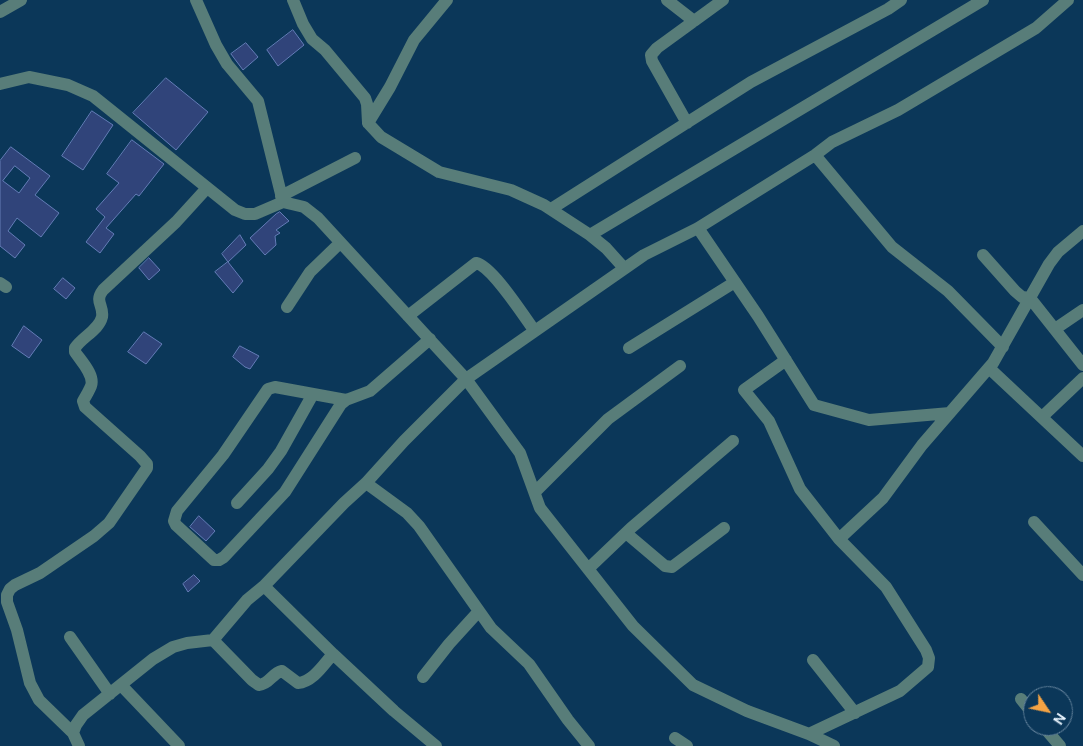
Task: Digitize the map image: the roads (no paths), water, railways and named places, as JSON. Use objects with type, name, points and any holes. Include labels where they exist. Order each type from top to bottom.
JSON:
[{"type":"street","points":[[0,12],[19,0]]},
{"type":"street","points":[[196,0],[226,64],[258,101],[282,199]]},
{"type":"street","points":[[293,0],[303,24],[312,39],[325,50],[365,98],[368,123],[381,137],[439,172],[511,190],[551,209],[590,235],[606,248],[624,268]]},
{"type":"street","points":[[368,123],[390,87],[414,40],[447,0]]},
{"type":"street","points":[[667,0],[694,21]]},
{"type":"street","points":[[551,209],[751,82],[888,9],[901,0]]},
{"type":"street","points":[[590,235],[983,0]]},
{"type":"street","points":[[73,733],[83,715],[153,659],[173,647],[187,643],[213,640],[248,600],[366,483],[404,441],[466,379],[644,255],[698,228],[815,155],[832,142],[898,110],[1036,28],[1068,0]]},
{"type":"street","points":[[686,123],[652,61],[651,55],[657,48],[694,21],[715,2]]},
{"type":"street","points":[[0,84],[29,77],[68,85],[93,96],[235,210],[245,214],[254,214],[355,158]]},
{"type":"street","points":[[815,155],[892,247],[948,291],[1003,347]]},
{"type":"street","points":[[79,746],[73,733],[39,700],[30,683],[17,630],[7,602],[7,595],[15,585],[40,573],[94,536],[109,523],[147,468],[147,464],[140,456],[85,407],[83,401],[92,380],[75,352],[75,348],[100,321],[102,312],[98,301],[103,290],[176,222],[207,188]]},
{"type":"street","points":[[282,199],[304,207],[318,218],[466,379],[520,453],[540,508],[632,626],[693,685],[747,711],[809,734],[831,745]]},
{"type":"street","points":[[698,228],[814,404],[869,420],[950,413]]},
{"type":"street","points":[[839,539],[883,498],[922,445],[989,368],[1058,252],[1083,231]]},
{"type":"street","points":[[287,307],[310,272],[340,242]]},
{"type":"street","points":[[983,255],[1022,298],[1030,298]]},
{"type":"street","points":[[408,316],[476,263],[481,264],[492,274],[534,330]]},
{"type":"street","points":[[629,348],[734,282]]},
{"type":"street","points":[[1030,298],[1083,365]]},
{"type":"street","points":[[1055,329],[1083,310]]},
{"type":"street","points":[[346,400],[275,387],[268,389],[223,455],[177,511],[174,521],[176,525],[214,560],[224,557],[285,492],[333,414],[346,400],[370,391],[430,339]]},
{"type":"street","points":[[786,360],[744,390],[769,421],[800,489],[839,539],[886,587],[929,658],[928,667],[900,691],[809,734]]},
{"type":"street","points":[[535,492],[608,419],[680,366]]},
{"type":"street","points":[[989,368],[1083,456]]},
{"type":"street","points":[[1042,417],[1083,378]]},
{"type":"street","points":[[237,503],[268,469],[281,451],[313,394]]},
{"type":"street","points":[[588,569],[733,442]]},
{"type":"street","points":[[366,483],[420,526],[491,628],[529,664],[568,720],[589,746]]},
{"type":"street","points":[[1034,522],[1083,575]]},
{"type":"street","points":[[626,534],[665,566],[672,568],[724,528]]},
{"type":"street","points":[[264,586],[333,654],[436,746]]},
{"type":"street","points":[[423,677],[449,644],[479,611]]},
{"type":"street","points":[[70,637],[110,694]]},
{"type":"street","points":[[213,640],[252,680],[259,684],[268,682],[275,674],[282,671],[298,683],[304,683],[310,680],[333,654]]},
{"type":"street","points":[[814,660],[855,713]]},
{"type":"street","points":[[121,685],[179,746]]},
{"type":"street","points":[[1052,736],[1060,746]]},
{"type":"street","points":[[675,738],[687,746]]}]
